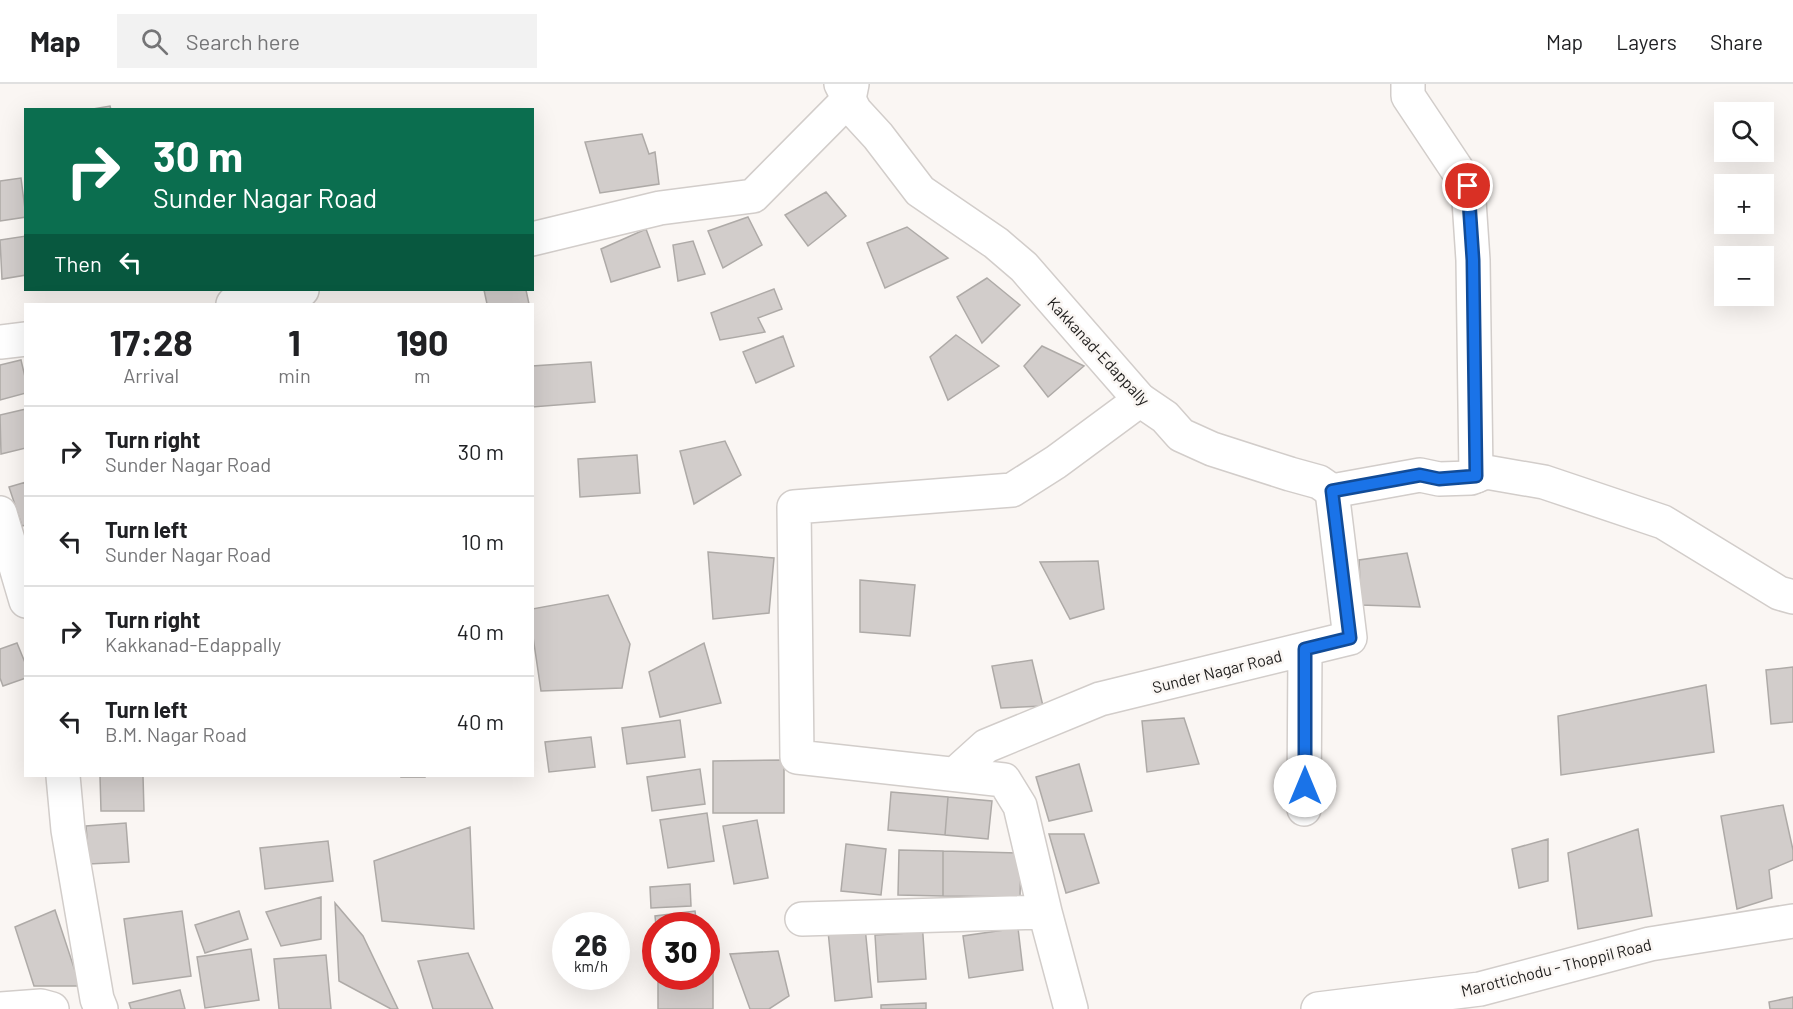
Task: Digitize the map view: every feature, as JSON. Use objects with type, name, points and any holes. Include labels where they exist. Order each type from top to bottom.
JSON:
[{"type":"street","points":[[1408,84],[1408,96],[1468,186],[1473,260],[1476,476]]},
{"type":"street","points":[[534,240],[660,208],[753,196],[847,89]]},
{"type":"street","name":"Kakkanad-Edappally","points":[[847,89],[855,111],[878,136],[920,191],[996,243],[1024,267],[1140,400],[1165,417],[1181,435],[1212,449],[1319,482],[1332,491]]},
{"type":"street","points":[[238,303],[297,291]]},
{"type":"street","points":[[0,342],[24,339]]},
{"type":"street","points":[[1071,1009],[1020,806],[1004,780],[797,757],[794,507],[1012,490],[1056,462],[1140,400]]},
{"type":"street","points":[[1332,491],[1420,475],[1439,479],[1476,476],[1486,472],[1544,482],[1664,522],[1779,593],[1793,597]]},
{"type":"street","name":"Sunder Nagar Road","points":[[955,774],[986,746],[1100,699],[1350,638],[1332,491]]},
{"type":"street","points":[[1,520],[24,595]]},
{"type":"street","points":[[1304,809],[1305,649]]},
{"type":"street","points":[[63,777],[68,830],[97,999],[101,1009]]},
{"type":"street","points":[[802,919],[1045,912]]},
{"type":"street","name":"Marottichodu - Thoppil Road","points":[[1318,1009],[1480,989],[1650,944],[1793,921]]},
{"type":"street","points":[[0,1009],[41,1006],[52,1009]]},
{"type":"building","points":[[642,134],[649,154],[655,152],[659,184],[600,193],[585,142]]},
{"type":"building","points":[[21,178],[24,217],[0,221],[0,181]]},
{"type":"building","points":[[826,192],[846,216],[808,246],[785,215]]},
{"type":"building","points":[[748,217],[762,245],[723,268],[708,231]]},
{"type":"building","points":[[907,227],[948,258],[885,288],[867,243]]},
{"type":"building","points":[[646,229],[660,267],[611,282],[601,249]]},
{"type":"building","points":[[24,236],[24,275],[2,279],[0,240]]},
{"type":"building","points":[[693,241],[705,274],[678,281],[673,245]]},
{"type":"building","points":[[987,278],[1020,305],[982,343],[957,297]]},
{"type":"building","points":[[774,289],[782,309],[758,318],[765,332],[720,340],[711,313]]},
{"type":"building","points":[[484,291],[526,291],[529,303],[487,303]]},
{"type":"building","points":[[956,335],[999,366],[948,400],[930,357]]},
{"type":"building","points":[[783,336],[794,366],[756,383],[743,352]]},
{"type":"building","points":[[1042,346],[1084,366],[1048,397],[1024,366]]},
{"type":"building","points":[[21,360],[24,373],[24,394],[0,400],[0,365]]},
{"type":"building","points":[[591,362],[595,402],[534,407],[534,366]]},
{"type":"building","points":[[24,409],[24,448],[1,454],[0,415]]},
{"type":"building","points":[[725,441],[741,475],[694,504],[680,451]]},
{"type":"building","points":[[637,455],[640,493],[580,497],[578,459]]},
{"type":"building","points":[[24,483],[24,526],[22,526],[9,487]]},
{"type":"building","points":[[708,552],[774,558],[769,613],[713,619]]},
{"type":"building","points":[[1407,553],[1420,607],[1361,605],[1359,560]]},
{"type":"building","points":[[1098,561],[1104,609],[1070,619],[1040,562]]},
{"type":"building","points":[[860,580],[915,585],[910,636],[860,632]]},
{"type":"building","points":[[608,595],[630,644],[622,688],[541,691],[534,644],[534,609]]},
{"type":"building","points":[[17,643],[24,660],[24,679],[3,686],[0,678],[0,649]]},
{"type":"building","points":[[704,643],[721,703],[660,717],[649,672]]},
{"type":"building","points":[[1032,660],[1043,706],[1001,708],[992,666]]},
{"type":"building","points":[[1793,667],[1793,722],[1771,724],[1766,670]]},
{"type":"building","points":[[1706,685],[1714,752],[1561,775],[1558,716]]},
{"type":"building","points":[[1184,718],[1199,764],[1147,772],[1142,721]]},
{"type":"building","points":[[680,720],[685,757],[627,764],[622,728]]},
{"type":"building","points":[[591,737],[595,767],[549,772],[545,742]]},
{"type":"building","points":[[784,760],[784,813],[713,813],[713,761]]},
{"type":"building","points":[[1079,764],[1092,811],[1049,821],[1036,777]]},
{"type":"building","points":[[700,769],[705,804],[652,811],[647,777]]},
{"type":"building","points":[[100,777],[143,777],[144,811],[101,811]]},
{"type":"building","points":[[891,792],[948,797],[945,835],[888,830]]},
{"type":"building","points":[[948,797],[992,801],[988,839],[945,835]]},
{"type":"building","points":[[1783,805],[1793,860],[1769,870],[1772,898],[1737,909],[1721,816]]},
{"type":"building","points":[[707,813],[714,861],[668,868],[660,820]]},
{"type":"building","points":[[757,820],[768,878],[734,884],[723,826]]},
{"type":"building","points":[[126,823],[129,862],[89,864],[86,826]]},
{"type":"building","points":[[470,827],[474,929],[382,921],[374,861]]},
{"type":"building","points":[[1638,829],[1652,916],[1578,929],[1568,853]]},
{"type":"building","points":[[1049,834],[1084,834],[1099,883],[1066,893]]},
{"type":"building","points":[[1548,839],[1548,881],[1519,888],[1512,849]]},
{"type":"building","points":[[328,841],[333,881],[265,889],[260,848]]},
{"type":"building","points":[[846,844],[886,849],[881,895],[841,891]]},
{"type":"building","points":[[899,850],[943,851],[943,896],[898,895]]},
{"type":"building","points":[[943,851],[1021,853],[1020,897],[943,896]]},
{"type":"building","points":[[690,884],[691,906],[651,908],[650,887]]},
{"type":"building","points":[[321,897],[321,939],[281,946],[266,912]]},
{"type":"building","points":[[335,903],[363,936],[398,1009],[391,1009],[339,981]]},
{"type":"building","points":[[55,910],[80,986],[34,986],[15,927]]},
{"type":"building","points":[[182,911],[191,976],[133,984],[124,919]]},
{"type":"building","points":[[239,911],[248,939],[205,953],[195,925]]},
{"type":"building","points":[[922,921],[926,979],[878,982],[875,935],[907,933],[906,922]]},
{"type":"building","points":[[865,927],[872,997],[835,1001],[828,931]]},
{"type":"building","points":[[1018,928],[1023,970],[969,978],[963,936]]},
{"type":"building","points":[[251,949],[259,1000],[205,1008],[197,957]]},
{"type":"building","points":[[778,951],[789,996],[769,1009],[750,1009],[730,954]]},
{"type":"building","points":[[468,953],[493,1009],[433,1009],[418,961]]},
{"type":"building","points":[[326,955],[331,1009],[279,1009],[274,959]]},
{"type":"building","points":[[180,990],[185,1009],[131,1009],[129,1003]]},
{"type":"building","points":[[658,990],[713,990],[713,1009],[658,1009]]},
{"type":"building","points":[[1793,997],[1793,1009],[1770,1009],[1769,1002]]},
{"type":"building","points":[[926,1003],[926,1009],[881,1009],[881,1005]]},
{"type":"route","points":[[1305,786],[1305,649],[1350,638],[1332,491],[1420,475],[1439,479],[1476,476],[1473,260],[1468,186]]}]
